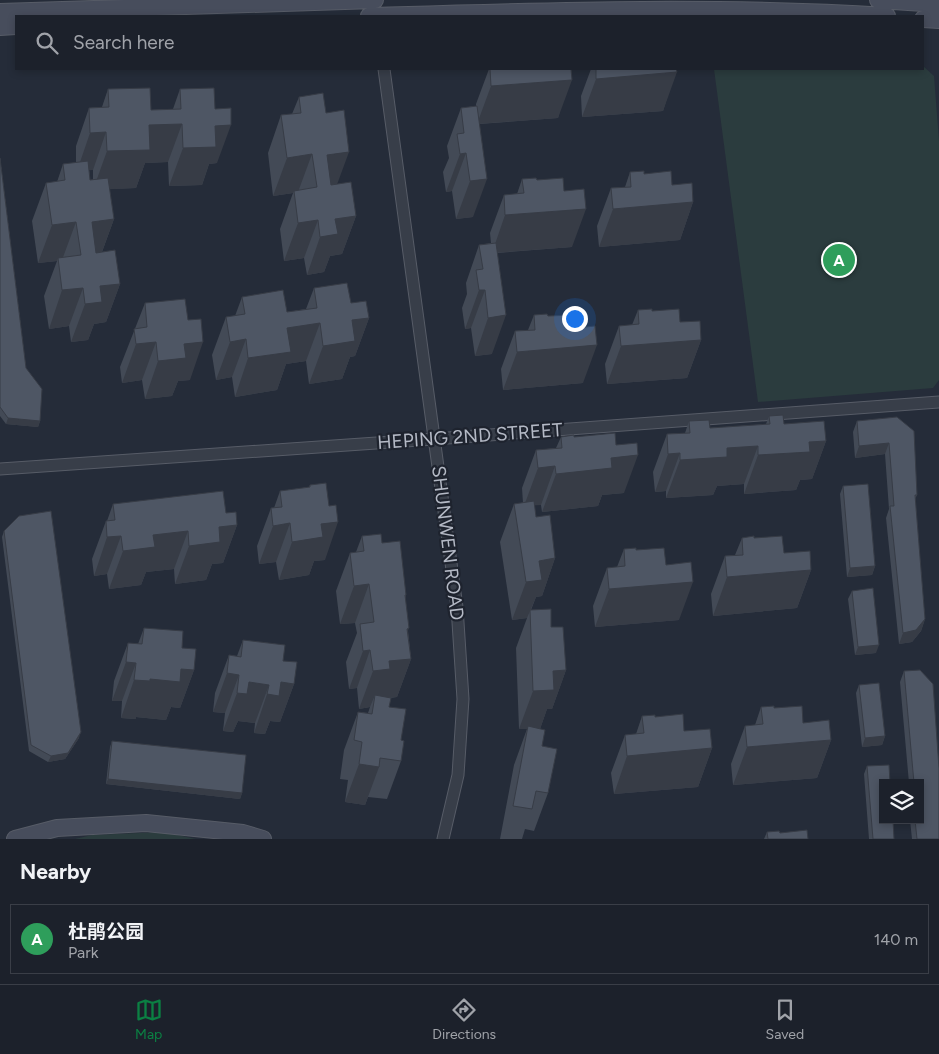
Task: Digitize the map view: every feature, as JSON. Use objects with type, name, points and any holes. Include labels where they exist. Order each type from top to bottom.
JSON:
[{"type":"street","points":[[0,12],[375,0],[377,15]]},
{"type":"street","points":[[878,0],[939,4]]},
{"type":"street","points":[[418,15],[664,9],[862,15]]},
{"type":"street","points":[[924,19],[939,20]]},
{"type":"street","points":[[0,27],[15,26]]},
{"type":"street","name":"SHUNWEN ROAD","points":[[384,70],[457,607],[463,699],[458,775],[443,839]]},
{"type":"street","name":"HEPING 2ND STREET","points":[[0,469],[939,402]]},
{"type":"street","points":[[15,839],[57,828],[146,823],[243,833],[263,839]]},
{"type":"shaded area","points":[[924,67],[934,76],[939,141],[939,380],[933,388],[758,402],[714,70],[924,70]]},
{"type":"shaded area","points":[[163,832],[196,839],[75,839],[92,835]]},
{"type":"building","points":[[490,70],[571,70],[572,80],[491,86]]},
{"type":"building","points":[[596,70],[676,70],[677,72],[596,79]]},
{"type":"building","points":[[150,88],[151,110],[181,109],[180,89],[214,88],[215,109],[231,108],[231,125],[215,126],[216,147],[183,148],[182,124],[149,125],[150,150],[107,151],[106,132],[90,133],[89,108],[109,107],[108,89]]},
{"type":"building","points":[[323,93],[326,113],[344,110],[349,152],[327,155],[331,185],[351,182],[356,216],[335,219],[338,234],[320,237],[318,220],[298,223],[294,191],[317,187],[312,154],[287,158],[281,115],[301,113],[299,97]]},
{"type":"building","points":[[477,106],[487,179],[470,181],[466,153],[460,154],[457,134],[464,133],[461,108]]},
{"type":"building","points":[[0,158],[26,368],[42,389],[40,421],[8,418],[0,407]]},
{"type":"building","points":[[88,161],[90,180],[108,178],[114,219],[92,222],[96,253],[115,250],[120,284],[100,286],[102,302],[85,304],[83,288],[62,290],[58,258],[81,255],[76,222],[52,225],[46,183],[65,180],[63,164]]},
{"type":"building","points":[[644,171],[644,174],[671,171],[672,185],[692,183],[693,202],[613,209],[611,188],[631,187],[630,172]]},
{"type":"building","points":[[536,178],[537,180],[563,178],[564,191],[584,189],[586,209],[505,215],[504,195],[524,193],[522,179]]},
{"type":"building","points":[[496,243],[506,315],[488,318],[485,290],[479,290],[476,270],[483,269],[479,245]]},
{"type":"building","points":[[347,283],[351,303],[366,301],[369,318],[352,320],[355,341],[323,346],[320,323],[287,328],[291,352],[248,358],[246,339],[230,342],[226,317],[245,314],[242,297],[283,290],[287,312],[317,308],[314,288]]},
{"type":"building","points":[[185,299],[188,320],[201,319],[203,342],[184,344],[186,358],[158,361],[156,342],[136,344],[134,329],[147,327],[145,303]]},
{"type":"building","points":[[652,309],[652,311],[679,309],[680,322],[700,321],[701,340],[621,346],[619,326],[639,324],[638,310]]},
{"type":"building","points":[[547,314],[548,316],[574,315],[576,328],[595,326],[597,345],[517,352],[515,331],[535,330],[534,315]]},
{"type":"building","points":[[783,415],[784,424],[824,421],[826,441],[809,442],[810,452],[758,455],[758,446],[727,448],[727,457],[680,460],[680,453],[668,454],[667,434],[690,433],[689,421],[709,420],[710,428],[770,424],[769,416]]},
{"type":"building","points":[[897,417],[914,431],[917,495],[915,495],[925,619],[916,630],[903,633],[890,506],[894,506],[889,443],[859,446],[857,421]]},
{"type":"building","points":[[615,433],[616,445],[637,443],[638,455],[611,458],[612,468],[556,474],[555,466],[538,468],[536,450],[562,448],[561,437]]},
{"type":"building","points":[[326,483],[329,506],[336,505],[338,522],[321,524],[323,537],[292,542],[290,523],[273,526],[271,508],[282,507],[280,491]]},
{"type":"building","points":[[868,484],[875,566],[850,568],[843,486]]},
{"type":"building","points":[[223,491],[226,513],[236,512],[237,525],[219,527],[220,542],[189,546],[188,531],[153,535],[155,547],[123,551],[121,536],[107,537],[106,521],[115,520],[113,504]]},
{"type":"building","points":[[534,501],[536,517],[550,515],[555,558],[539,561],[542,580],[526,582],[514,504]]},
{"type":"building","points":[[51,511],[81,732],[68,753],[51,756],[31,745],[4,531],[19,516]]},
{"type":"building","points":[[381,534],[382,543],[400,541],[411,659],[389,661],[390,669],[373,671],[370,650],[363,651],[360,624],[374,622],[369,584],[354,586],[350,553],[364,551],[362,536]]},
{"type":"building","points":[[754,536],[754,538],[782,536],[784,553],[810,551],[811,570],[727,577],[725,556],[743,555],[742,538]]},
{"type":"building","points":[[636,548],[636,550],[664,548],[666,565],[691,562],[693,582],[609,589],[607,568],[625,566],[624,549]]},
{"type":"building","points":[[873,588],[879,645],[858,647],[852,591]]},
{"type":"building","points":[[551,609],[551,627],[563,627],[566,670],[553,671],[554,690],[533,691],[530,610]]},
{"type":"building","points":[[144,628],[183,631],[182,648],[196,649],[194,670],[181,669],[180,682],[150,679],[150,681],[134,680],[136,663],[126,662],[128,643],[142,644]]},
{"type":"building","points":[[243,640],[285,645],[283,661],[297,662],[294,684],[281,682],[279,696],[267,694],[269,685],[249,682],[247,694],[237,693],[239,675],[227,673],[229,655],[241,657]]},
{"type":"building","points":[[920,670],[933,684],[939,768],[939,839],[917,839],[915,824],[924,824],[924,779],[914,779],[904,671]]},
{"type":"building","points":[[879,683],[885,736],[865,738],[859,685]]},
{"type":"building","points":[[375,695],[391,698],[389,707],[406,709],[401,740],[404,741],[401,761],[380,758],[379,767],[359,764],[362,742],[354,740],[358,712],[372,714]]},
{"type":"building","points":[[774,706],[774,708],[802,706],[803,723],[829,720],[831,740],[747,747],[745,726],[763,724],[761,707]]},
{"type":"building","points":[[683,714],[684,731],[710,729],[712,748],[627,756],[625,735],[644,733],[642,716],[655,715],[655,717]]},
{"type":"building","points":[[528,726],[545,730],[542,746],[557,749],[548,793],[536,791],[532,809],[513,806]]},
{"type":"building","points":[[112,741],[246,755],[242,793],[108,779]]},
{"type":"building","points":[[889,765],[890,779],[879,779],[879,824],[893,824],[894,839],[873,839],[867,766]]},
{"type":"building","points":[[807,830],[808,839],[768,839],[767,832],[779,831],[780,833]]},
{"type":"place","name":"杜鹃公园","points":[[839,260]]}]
